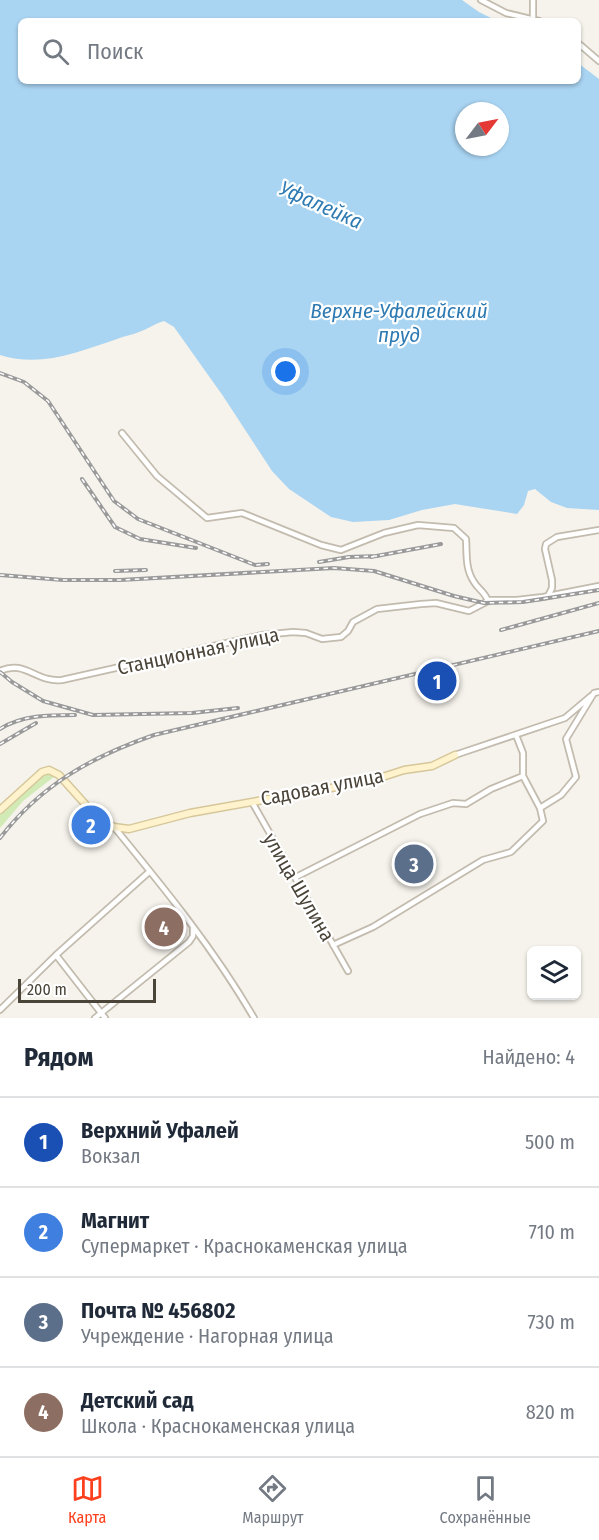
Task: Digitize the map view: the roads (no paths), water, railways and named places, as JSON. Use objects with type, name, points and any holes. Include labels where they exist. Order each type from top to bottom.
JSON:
[{"type":"street","points":[[481,0],[506,12],[528,18]]},
{"type":"street","points":[[533,0],[536,18]]},
{"type":"street","points":[[581,46],[599,61]]},
{"type":"street","points":[[122,433],[157,476],[207,518],[242,513],[289,530],[321,545],[341,550],[384,533],[418,525],[454,528],[466,539],[467,565],[473,581],[486,595],[488,601]]},
{"type":"street","points":[[549,594],[552,580],[544,549],[550,540],[599,530]]},
{"type":"street","name":"Станционная улица","points":[[0,671],[14,666],[46,680],[62,681],[262,635],[292,632],[306,633],[322,639],[341,637],[353,622],[377,609],[436,603],[469,611],[488,601],[543,597],[599,586]]},
{"type":"street","points":[[540,807],[561,795],[576,777],[566,739],[597,692]]},
{"type":"street","name":"Садовая улица","points":[[114,827],[129,829],[190,813],[370,781],[404,770],[432,766],[455,755],[565,718],[597,692]]},
{"type":"street","points":[[333,945],[373,927],[483,860],[512,852],[543,821],[540,807],[523,777],[523,753],[516,735]]},
{"type":"street","points":[[0,810],[42,772],[49,770],[59,775],[95,815],[114,827],[178,905],[231,978],[254,1018]]},
{"type":"street","points":[[296,877],[420,814],[453,803],[466,804],[491,789],[523,777]]},
{"type":"street","name":"улица Шулина","points":[[252,802],[348,971]]},
{"type":"street","points":[[0,1010],[149,872]]},
{"type":"street","points":[[95,1018],[189,942],[193,936],[193,927]]},
{"type":"street","points":[[56,956],[105,1018]]},
{"type":"water","name":"Верхне-Уфалейский пруд","points":[[0,0],[462,0],[491,18],[18,18],[18,84],[581,84],[581,65],[599,79],[599,510],[567,508],[551,502],[535,489],[528,491],[524,505],[517,514],[455,504],[422,510],[389,520],[353,522],[331,517],[289,489],[272,471],[174,327],[164,321],[88,349],[59,357],[30,360],[0,355]]},
{"type":"railway","points":[[0,373],[24,382],[48,401],[114,501],[138,519],[255,565],[268,564]]},
{"type":"railway","points":[[82,479],[115,527],[140,539],[196,548]]},
{"type":"railway","points":[[371,557],[441,544]]},
{"type":"railway","points":[[319,562],[349,557],[378,556]]},
{"type":"railway","points":[[0,575],[63,580],[120,580],[334,568],[374,571],[484,603],[523,602],[599,590]]},
{"type":"railway","points":[[115,571],[146,570]]},
{"type":"railway","points":[[501,630],[599,603]]},
{"type":"railway","points":[[0,838],[32,803],[69,775],[109,753],[154,735],[599,631]]},
{"type":"railway","points":[[0,672],[43,701],[93,715],[192,713],[238,708]]},
{"type":"railway","points":[[0,729],[27,718],[75,715]]},
{"type":"railway","points":[[0,744],[36,723]]},
{"type":"place","name":"Верхний Уфалей","points":[[437,681]]},
{"type":"place","name":"Магнит","points":[[91,825]]},
{"type":"place","name":"Почта № 456802","points":[[414,864]]},
{"type":"place","name":"Детский сад","points":[[164,927]]},
{"type":"water label","name":"Уфалейка","points":[[321,205]]}]
